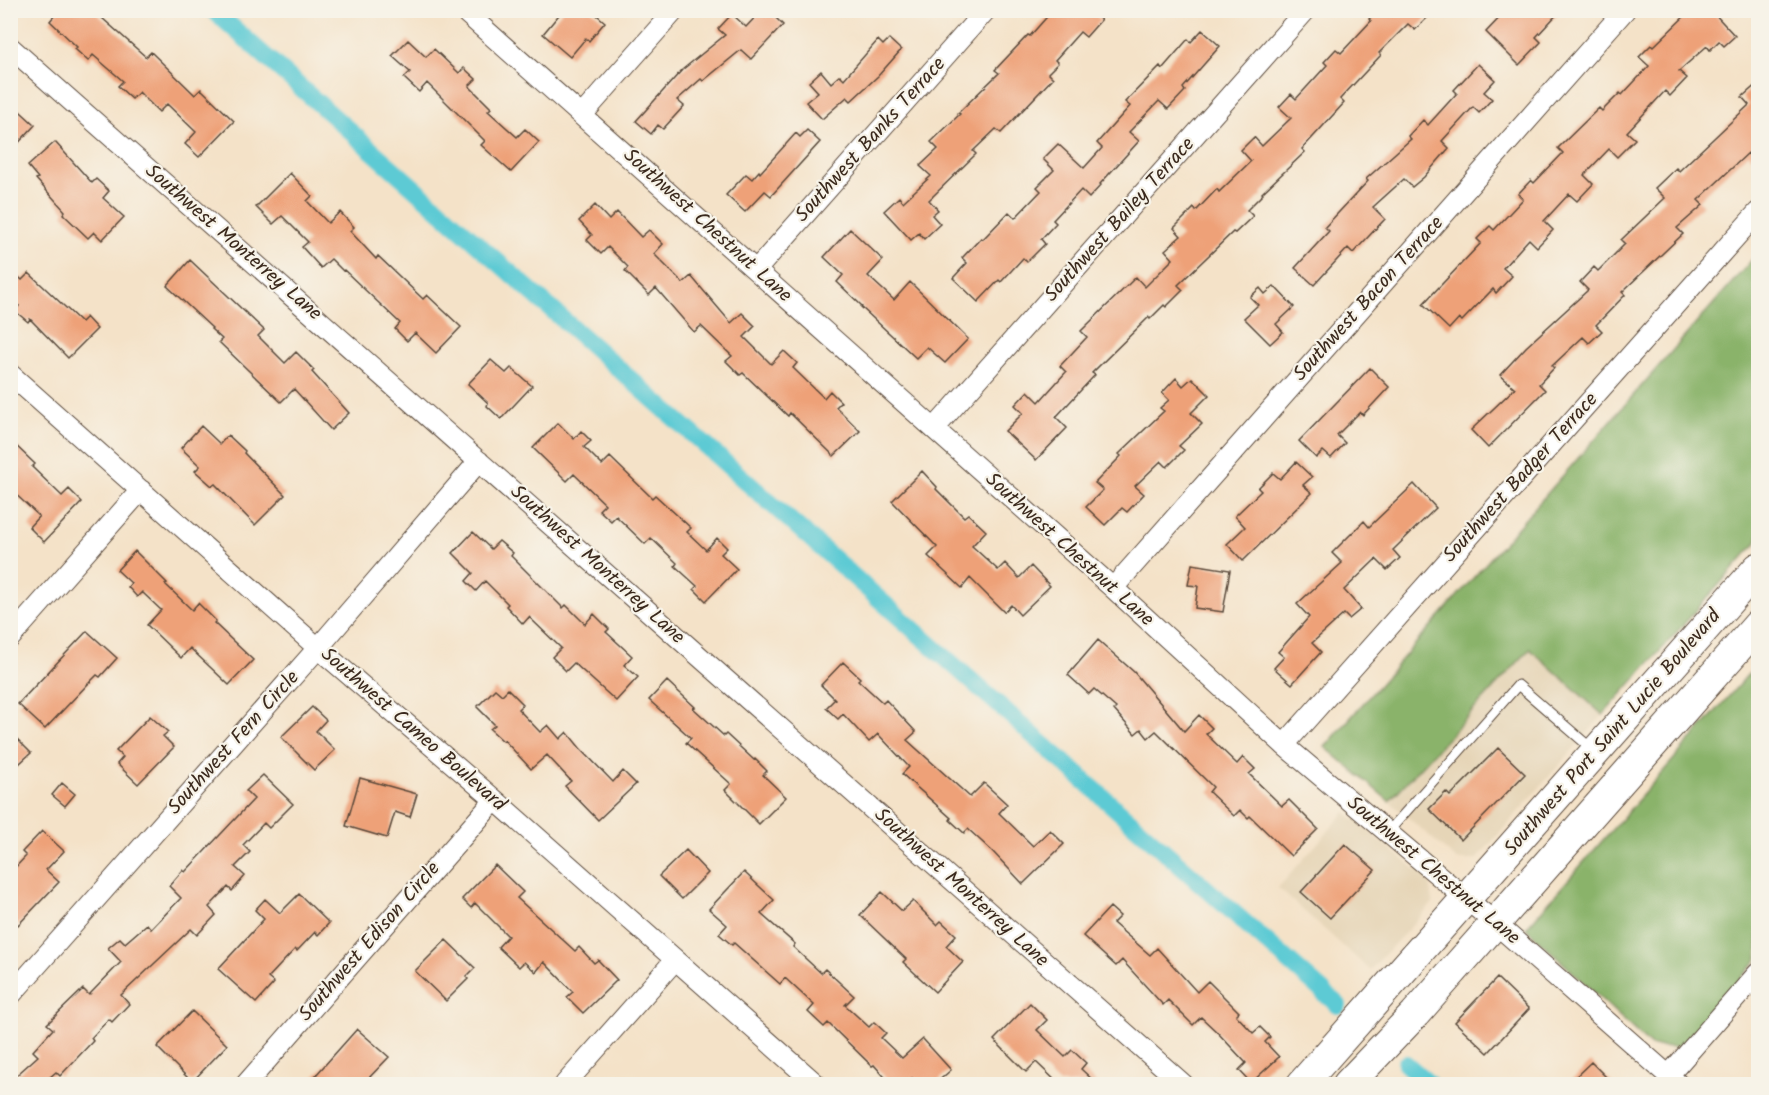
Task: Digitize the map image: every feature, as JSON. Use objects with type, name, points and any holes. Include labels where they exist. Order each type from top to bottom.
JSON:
[{"type":"main road","name":"Southwest Port Saint Lucie Boulevard","points":[[1302,1084],[1758,568]]},
{"type":"main road","name":"Southwest Port Saint Lucie Boulevard","points":[[1348,1084],[1415,1014],[1758,625]]},
{"type":"street","name":"Southwest Chestnut Lane","points":[[463,10],[1113,588],[1284,745],[1495,923],[1673,1080]]},
{"type":"street","points":[[582,115],[675,10]]},
{"type":"street","name":"Southwest Banks Terrace","points":[[756,270],[986,10]]},
{"type":"street","name":"Southwest Bailey Terrace","points":[[934,429],[1306,10]]},
{"type":"street","name":"Southwest Bacon Terrace","points":[[1113,588],[1625,10]]},
{"type":"street","name":"Southwest Monterrey Lane","points":[[10,47],[1183,1084]]},
{"type":"street","name":"Southwest Badger Terrace","points":[[1284,745],[1758,212]]},
{"type":"street","name":"Southwest Cameo Boulevard","points":[[10,374],[318,648],[495,800],[816,1084]]},
{"type":"street","name":"Southwest Fern Circle","points":[[10,996],[318,648],[479,461]]},
{"type":"street","points":[[10,638],[141,490]]},
{"type":"street","name":"Southwest Edison Circle","points":[[246,1084],[495,800]]},
{"type":"street","points":[[565,1084],[675,960]]},
{"type":"street","points":[[1673,1080],[1758,973]]},
{"type":"lane","points":[[1388,832],[1518,685],[1596,753]]},
{"type":"shaded area","points":[[1530,649],[1603,715],[1476,860],[1457,860],[1389,801]]},
{"type":"shaded area","points":[[1345,812],[1430,881],[1433,903],[1370,970],[1278,888]]},
{"type":"green space","points":[[1758,253],[1758,541],[1603,715],[1530,649],[1389,801],[1325,747]]},
{"type":"green space","points":[[1758,663],[1758,959],[1679,1047],[1651,1046],[1526,928]]},
{"type":"building","points":[[59,10],[93,10],[146,57],[151,52],[195,95],[201,89],[234,121],[199,157],[185,144],[196,132],[167,104],[159,112],[139,92],[132,99],[118,86],[123,81],[93,55],[88,61],[75,49],[77,47],[50,21]]},
{"type":"building","points":[[563,10],[591,10],[605,22],[589,41],[586,38],[570,57],[543,34]]},
{"type":"building","points":[[762,10],[768,10],[783,25],[751,59],[741,50],[703,81],[701,79],[677,100],[684,106],[663,129],[658,125],[651,134],[636,121],[682,70],[725,35],[718,29],[732,14],[746,27]]},
{"type":"building","points":[[1053,10],[1090,10],[1101,20],[1086,37],[1080,32],[1055,60],[1058,63],[1048,73],[1053,78],[1001,133],[996,129],[973,151],[976,154],[929,200],[938,210],[932,215],[940,224],[924,239],[919,233],[911,240],[884,211],[899,197],[903,202],[931,176],[920,166],[938,149],[931,142],[999,73],[995,70]]},
{"type":"building","points":[[1377,10],[1435,10],[1415,30],[1408,24],[1379,53],[1381,55],[1340,99],[1344,103],[1302,149],[1305,152],[1247,210],[1253,216],[1178,285],[1183,290],[1166,307],[1164,305],[1150,319],[1149,317],[1092,373],[1095,375],[1056,417],[1067,428],[1036,460],[1005,431],[1023,413],[1015,405],[1028,391],[1039,402],[1066,372],[1060,366],[1087,337],[1081,331],[1136,277],[1145,287],[1173,259],[1165,250],[1181,236],[1174,228],[1194,208],[1196,211],[1217,189],[1219,192],[1251,161],[1241,150],[1254,137],[1262,146],[1291,118],[1279,107],[1291,94],[1296,99],[1327,65],[1324,62],[1336,49],[1341,53],[1371,21],[1369,19]]},
{"type":"building","points":[[1507,10],[1561,10],[1536,37],[1541,42],[1519,65],[1486,32]]},
{"type":"building","points":[[1691,10],[1711,10],[1735,36],[1724,46],[1719,41],[1710,50],[1707,46],[1679,71],[1687,78],[1670,96],[1665,91],[1627,132],[1635,139],[1617,157],[1609,149],[1584,175],[1593,184],[1577,201],[1569,194],[1544,221],[1553,230],[1537,247],[1529,239],[1503,268],[1512,276],[1496,293],[1493,289],[1462,321],[1459,318],[1449,329],[1423,304],[1481,243],[1477,239],[1490,226],[1494,230],[1523,199],[1518,194],[1531,180],[1534,183],[1563,153],[1558,148],[1599,108],[1602,111],[1620,93],[1622,95],[1649,66],[1639,57],[1651,45],[1653,47]]},
{"type":"building","points":[[1202,30],[1220,46],[1183,88],[1185,91],[1168,109],[1159,101],[1129,132],[1139,141],[1101,185],[1089,198],[1081,190],[1053,220],[1056,223],[1041,239],[1045,244],[1027,262],[1023,258],[978,302],[953,278],[967,263],[962,258],[1009,212],[1015,218],[1041,191],[1037,187],[1054,170],[1043,159],[1058,144],[1084,168],[1102,148],[1097,143],[1130,106],[1125,102],[1160,66],[1162,69],[1188,39],[1191,42]]},
{"type":"building","points":[[889,39],[901,50],[851,101],[847,97],[822,119],[806,102],[818,92],[809,82],[821,71],[831,83],[840,75],[844,79],[878,40],[883,45]]},
{"type":"building","points":[[408,40],[426,57],[434,49],[459,73],[464,68],[476,79],[469,86],[491,108],[488,111],[517,137],[525,129],[539,142],[511,172],[481,145],[485,141],[427,83],[419,92],[404,78],[410,72],[392,56]]},
{"type":"building","points":[[1478,64],[1495,80],[1484,92],[1492,99],[1479,113],[1473,107],[1442,141],[1449,148],[1424,177],[1412,187],[1404,179],[1373,207],[1385,219],[1353,253],[1348,248],[1314,285],[1295,268],[1329,231],[1325,227],[1368,181],[1366,179],[1411,139],[1408,136],[1423,120],[1428,125],[1457,93],[1454,90]]},
{"type":"building","points":[[1758,83],[1758,150],[1751,157],[1748,153],[1698,200],[1703,205],[1677,228],[1683,234],[1622,292],[1625,295],[1596,325],[1602,331],[1589,343],[1583,337],[1552,366],[1554,368],[1539,384],[1545,390],[1488,448],[1471,430],[1515,388],[1500,375],[1526,347],[1588,290],[1580,282],[1594,267],[1598,271],[1625,244],[1621,240],[1665,198],[1655,188],[1676,168],[1679,171],[1749,105],[1742,97]]},
{"type":"building","points":[[10,102],[35,125],[10,152]]},
{"type":"building","points":[[807,130],[820,142],[771,196],[765,191],[745,212],[726,195],[746,174],[752,179],[759,171],[760,173],[796,133],[800,137]]},
{"type":"building","points":[[55,142],[92,183],[96,179],[109,191],[103,198],[124,217],[102,240],[94,232],[88,238],[63,214],[65,211],[36,179],[38,178],[28,166]]},
{"type":"building","points":[[290,173],[312,196],[307,201],[328,223],[340,212],[354,227],[350,231],[376,259],[378,256],[423,299],[427,295],[461,327],[436,353],[415,333],[407,341],[395,329],[400,323],[331,259],[321,268],[302,247],[308,242],[282,216],[273,224],[256,207]]},
{"type":"building","points":[[595,205],[609,220],[617,212],[641,237],[649,230],[663,244],[654,254],[683,283],[691,276],[731,323],[742,313],[755,326],[744,337],[771,364],[784,351],[797,363],[793,368],[824,398],[830,391],[841,402],[836,407],[860,431],[834,456],[790,413],[788,416],[743,373],[740,375],[726,361],[732,356],[701,326],[694,332],[656,288],[649,295],[625,271],[628,267],[608,247],[601,254],[587,240],[592,235],[579,221]]},
{"type":"building","points":[[850,229],[883,260],[868,276],[894,300],[910,282],[968,339],[945,363],[927,347],[916,358],[837,282],[843,275],[824,257]]},
{"type":"building","points":[[190,260],[264,330],[258,336],[285,363],[296,352],[314,370],[312,372],[349,413],[331,430],[294,389],[281,402],[219,342],[222,339],[212,328],[167,286]]},
{"type":"building","points":[[10,269],[22,280],[29,273],[81,322],[86,317],[97,329],[68,358],[30,319],[28,322],[15,311],[19,306],[10,299]]},
{"type":"building","points":[[1274,286],[1294,307],[1276,324],[1283,332],[1270,344],[1244,318],[1258,305],[1250,297],[1260,288],[1265,294]]},
{"type":"building","points":[[491,360],[506,373],[511,368],[532,386],[501,419],[468,384]]},
{"type":"building","points":[[1370,368],[1389,387],[1363,415],[1360,412],[1337,435],[1345,443],[1331,458],[1323,451],[1316,458],[1299,441]]},
{"type":"building","points":[[1176,378],[1183,386],[1192,378],[1209,395],[1191,413],[1202,424],[1179,446],[1184,450],[1167,467],[1161,461],[1135,486],[1144,494],[1127,512],[1122,508],[1105,525],[1086,507],[1103,490],[1095,483],[1121,456],[1119,454],[1164,411],[1160,408],[1169,400],[1162,393]]},
{"type":"building","points":[[558,423],[574,439],[581,431],[591,441],[584,447],[602,465],[610,457],[652,498],[655,495],[691,528],[687,532],[706,550],[717,538],[727,548],[721,554],[737,569],[706,601],[694,589],[697,586],[675,566],[677,563],[651,538],[645,544],[616,516],[611,521],[599,510],[605,504],[574,474],[567,481],[533,448]]},
{"type":"building","points":[[201,426],[220,444],[228,435],[285,495],[255,525],[215,484],[212,486],[195,471],[200,466],[181,448]]},
{"type":"building","points":[[10,440],[35,464],[32,467],[62,496],[69,489],[82,502],[44,542],[29,527],[39,516],[10,489]]},
{"type":"building","points":[[1296,462],[1312,477],[1303,485],[1312,493],[1243,561],[1227,544],[1245,527],[1235,516],[1261,491],[1258,488],[1273,473],[1280,479]]},
{"type":"building","points":[[922,471],[964,517],[968,514],[986,531],[972,546],[998,570],[1005,563],[1019,578],[1031,566],[1050,586],[1020,615],[1011,605],[1004,612],[970,578],[962,588],[928,556],[937,547],[892,501]]},
{"type":"building","points":[[1414,484],[1436,508],[1393,550],[1400,558],[1387,570],[1376,559],[1344,590],[1361,609],[1349,619],[1344,614],[1312,643],[1321,652],[1292,684],[1274,668],[1284,657],[1278,652],[1309,617],[1297,604],[1342,563],[1332,553],[1364,521],[1369,527]]},
{"type":"building","points":[[473,532],[491,549],[499,541],[513,553],[511,556],[563,608],[566,605],[585,624],[594,614],[609,629],[606,632],[632,656],[624,665],[638,677],[616,701],[574,663],[566,671],[552,657],[561,648],[529,617],[523,624],[506,606],[508,604],[485,581],[476,591],[466,581],[473,573],[453,553]]},
{"type":"building","points":[[135,551],[192,610],[198,603],[216,621],[214,623],[253,660],[229,685],[190,648],[181,658],[147,625],[161,610],[142,592],[137,597],[128,587],[131,583],[117,570]]},
{"type":"building","points":[[1192,564],[1230,570],[1223,612],[1195,608],[1198,586],[1188,585]]},
{"type":"building","points":[[87,631],[117,658],[100,677],[97,675],[45,729],[18,704]]},
{"type":"building","points":[[1098,640],[1134,672],[1184,731],[1199,715],[1212,728],[1206,734],[1237,764],[1243,757],[1255,769],[1249,774],[1282,806],[1289,800],[1318,829],[1291,856],[1250,816],[1248,818],[1240,810],[1234,816],[1209,792],[1213,787],[1156,731],[1148,738],[1141,729],[1135,734],[1114,710],[1116,708],[1094,689],[1089,694],[1068,675]]},
{"type":"building","points":[[843,662],[860,678],[858,680],[883,703],[886,700],[916,732],[907,740],[970,797],[984,783],[1007,804],[999,813],[1033,846],[1050,830],[1064,844],[1023,884],[968,829],[964,833],[950,820],[951,818],[902,774],[909,767],[878,734],[869,742],[843,714],[838,719],[826,708],[835,699],[821,685]]},
{"type":"building","points":[[667,681],[724,736],[726,734],[755,759],[767,771],[763,775],[786,797],[759,824],[725,790],[731,784],[686,743],[691,738],[649,700]]},
{"type":"building","points":[[495,689],[502,695],[508,689],[523,704],[518,709],[540,732],[548,725],[560,739],[567,732],[613,782],[623,771],[636,784],[598,820],[565,786],[571,781],[547,755],[531,769],[504,740],[490,729],[495,725],[477,707]]},
{"type":"building","points":[[312,707],[326,720],[316,731],[335,750],[314,770],[281,737]]},
{"type":"building","points":[[150,716],[168,732],[163,736],[174,747],[138,784],[117,764],[123,757],[116,751]]},
{"type":"building","points":[[10,732],[31,753],[10,772]]},
{"type":"building","points":[[1498,748],[1525,774],[1461,840],[1429,809],[1446,792],[1450,796]]},
{"type":"building","points":[[263,775],[293,804],[269,828],[264,823],[243,845],[250,852],[235,867],[245,876],[232,891],[228,887],[209,907],[216,915],[197,935],[191,929],[121,995],[129,1004],[112,1022],[109,1019],[91,1038],[93,1041],[60,1076],[56,1072],[42,1084],[10,1084],[10,1081],[38,1056],[33,1051],[53,1029],[47,1024],[83,989],[89,995],[121,962],[108,948],[120,938],[125,943],[147,924],[151,929],[181,898],[169,886],[254,799],[246,791]]},
{"type":"building","points":[[360,778],[417,794],[410,817],[395,812],[387,838],[346,826]]},
{"type":"building","points":[[62,783],[75,794],[65,806],[52,795]]},
{"type":"building","points":[[42,831],[64,851],[46,870],[59,882],[18,925],[10,918],[10,873],[26,856],[22,852]]},
{"type":"building","points":[[1345,844],[1375,870],[1330,918],[1301,892]]},
{"type":"building","points":[[686,850],[708,873],[682,899],[659,876]]},
{"type":"building","points":[[495,865],[523,892],[517,898],[575,951],[579,947],[594,963],[598,960],[617,980],[583,1013],[567,997],[573,992],[544,962],[536,972],[524,962],[519,967],[498,947],[508,936],[475,903],[471,908],[462,899]]},
{"type":"building","points":[[744,872],[774,900],[761,914],[795,944],[793,947],[821,973],[825,969],[854,996],[845,1005],[869,1027],[874,1022],[886,1033],[881,1038],[902,1058],[923,1039],[951,1070],[935,1084],[918,1084],[912,1078],[904,1084],[891,1084],[874,1065],[872,1066],[828,1023],[824,1027],[808,1012],[814,1005],[785,978],[780,984],[734,943],[732,945],[719,934],[727,925],[709,909]]},
{"type":"building","points":[[882,892],[902,911],[913,901],[937,925],[941,921],[956,935],[946,946],[963,962],[935,992],[903,962],[906,959],[860,915]]},
{"type":"building","points":[[299,894],[329,923],[318,935],[315,932],[297,951],[295,949],[268,978],[274,983],[256,1003],[218,969],[264,919],[255,910],[265,899],[280,913]]},
{"type":"building","points":[[1110,907],[1120,916],[1113,923],[1150,955],[1157,948],[1197,992],[1208,981],[1239,1012],[1236,1015],[1253,1033],[1260,1027],[1270,1037],[1265,1042],[1279,1057],[1251,1083],[1239,1070],[1246,1063],[1201,1017],[1193,1025],[1168,1000],[1163,1005],[1122,960],[1116,966],[1083,936]]},
{"type":"building","points":[[446,940],[475,968],[466,977],[468,979],[446,1001],[415,971]]},
{"type":"building","points":[[1497,978],[1529,1009],[1488,1053],[1455,1022]]},
{"type":"building","points":[[1030,1003],[1047,1020],[1037,1030],[1065,1057],[1072,1050],[1086,1063],[1081,1069],[1097,1084],[1059,1084],[1036,1062],[1026,1072],[994,1040]]},
{"type":"building","points":[[192,1011],[227,1045],[192,1082],[157,1047]]},
{"type":"building","points":[[357,1029],[389,1057],[363,1084],[308,1084]]},
{"type":"building","points":[[1591,1062],[1613,1084],[1568,1084]]},
{"type":"waterway","points":[[213,10],[1338,1005]]},
{"type":"waterway","points":[[1406,1064],[1429,1084]]}]
